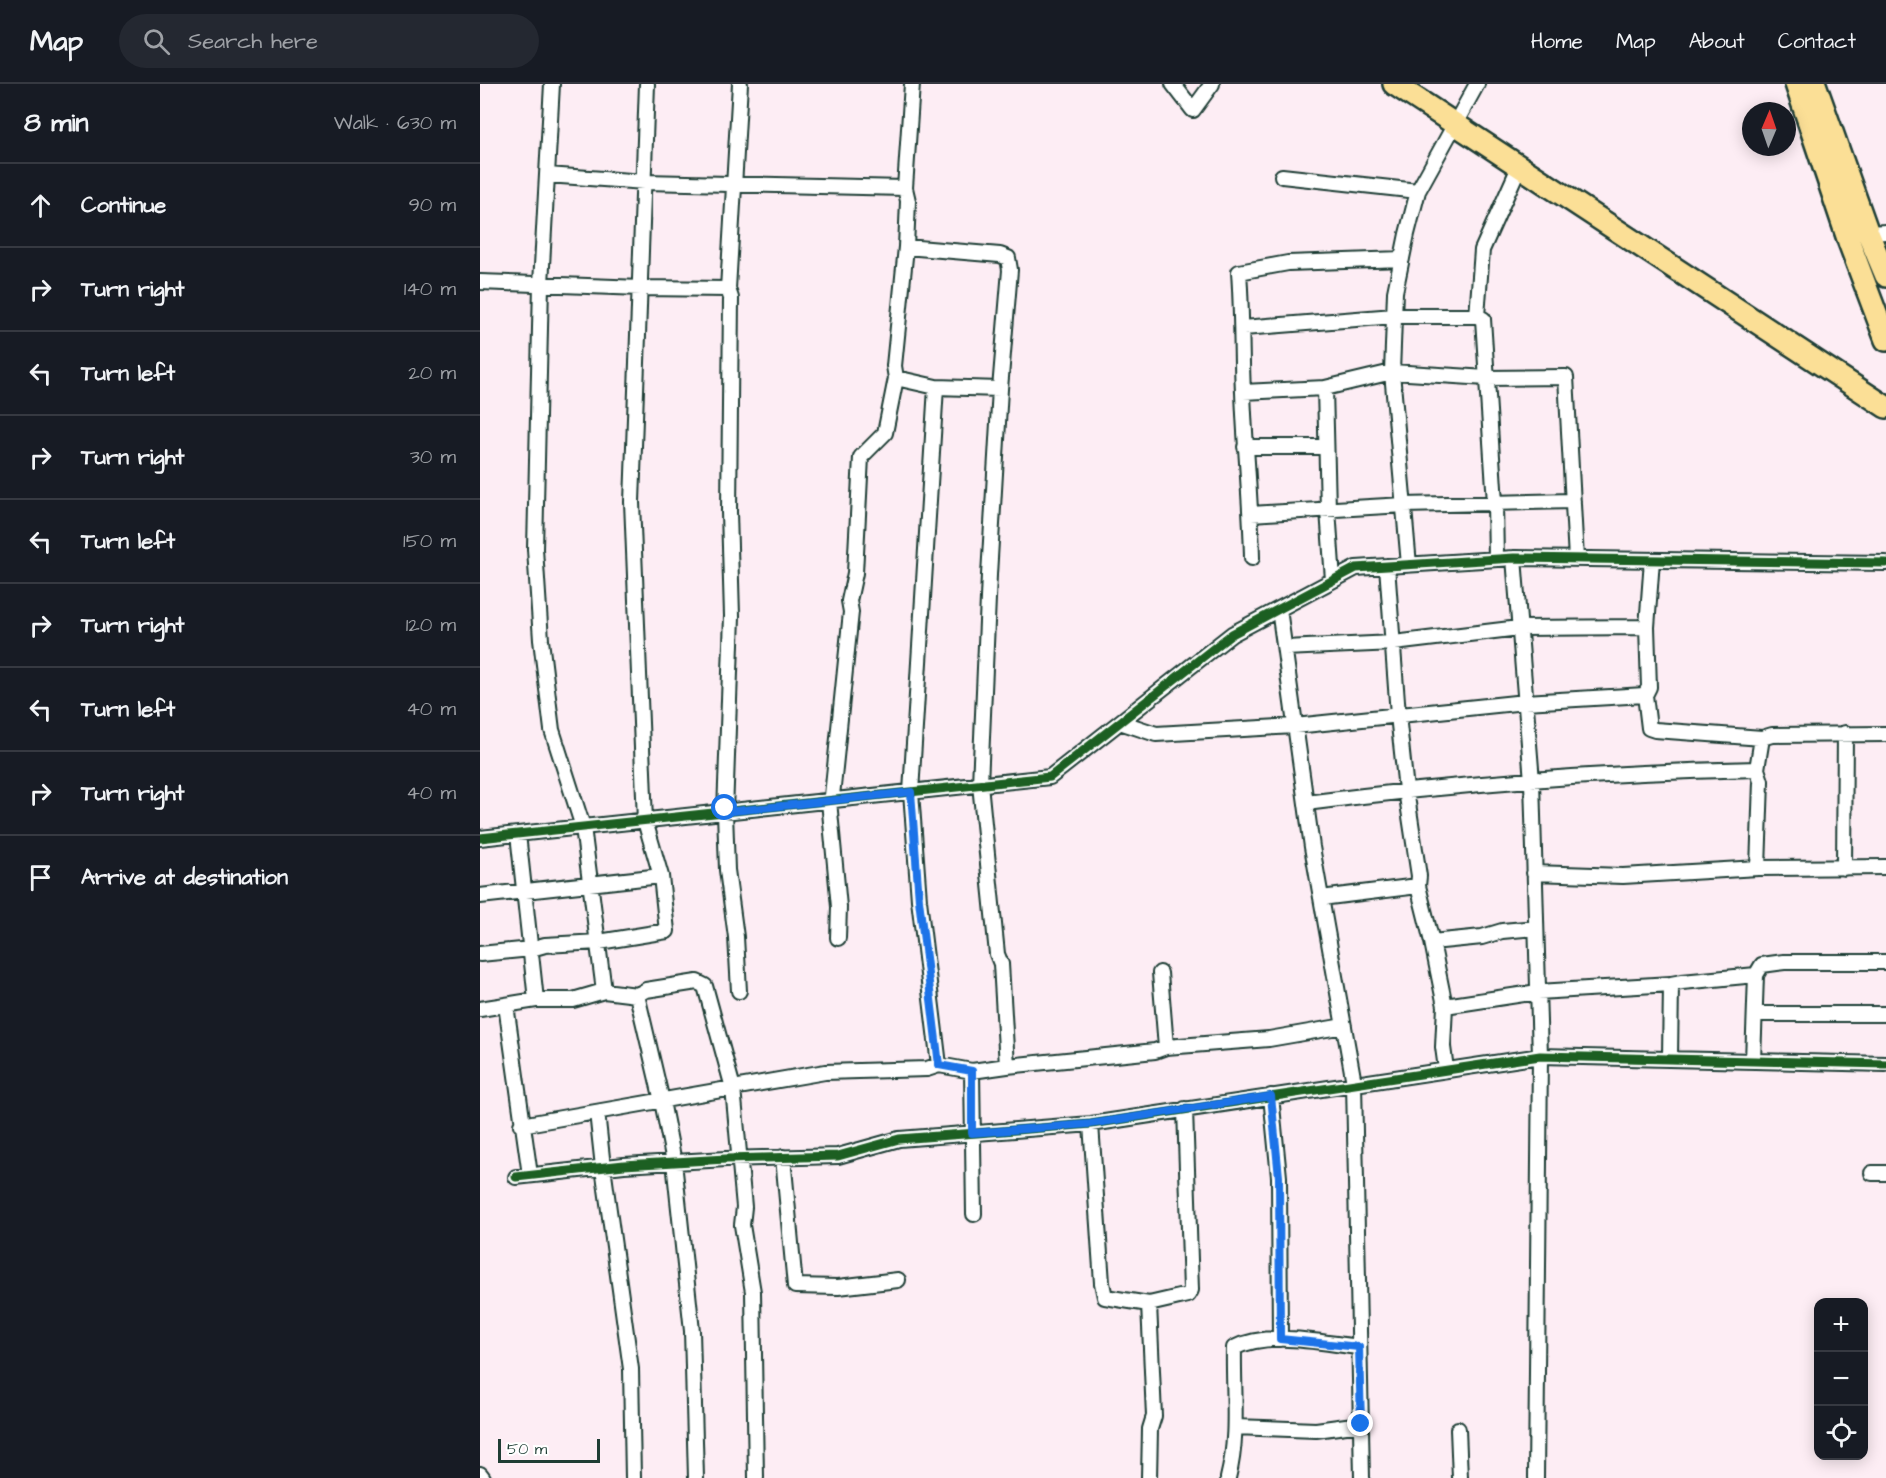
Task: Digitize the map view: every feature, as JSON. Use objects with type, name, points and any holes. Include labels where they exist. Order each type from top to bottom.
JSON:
[{"type":"main road","points":[[1394,84],[1886,406]]},
{"type":"main road","points":[[1796,84],[1849,242],[1886,340]]},
{"type":"main road","points":[[1815,84],[1877,233],[1886,276]]},
{"type":"street","points":[[552,84],[542,284],[536,549],[541,640],[552,730],[583,827],[604,991]]},
{"type":"street","points":[[480,954],[531,949],[545,945],[598,942],[667,931],[662,876],[645,821],[632,502],[647,84]]},
{"type":"street","points":[[740,84],[728,289],[731,298],[729,512],[732,616],[725,812],[727,870],[740,991]]},
{"type":"street","points":[[838,938],[839,907],[829,801],[832,796],[851,612],[849,601],[855,573],[861,457],[885,434],[896,378],[894,366],[906,247],[908,201],[905,188],[912,84]]},
{"type":"street","points":[[1173,84],[1193,110],[1212,84]]},
{"type":"street","points":[[1408,565],[1392,372],[1395,292],[1418,191],[1477,84]]},
{"type":"street","points":[[1477,316],[1482,250],[1519,166]]},
{"type":"street","points":[[548,176],[645,182],[905,188]]},
{"type":"street","points":[[1282,176],[1418,191]]},
{"type":"street","points":[[906,247],[1000,255],[1008,258],[1010,270],[999,389],[980,784],[997,954],[1001,964],[1007,1066]]},
{"type":"street","points":[[1252,558],[1240,339],[1243,328],[1239,272],[1288,264],[1402,259]]},
{"type":"street","points":[[480,282],[728,289]]},
{"type":"street","points":[[1243,328],[1394,316],[1477,316],[1483,319],[1495,503],[1496,559]]},
{"type":"street","points":[[1243,392],[1325,388],[1392,372],[1487,378],[1566,377],[1576,559]]},
{"type":"street","points":[[896,378],[936,387],[999,389]]},
{"type":"street","points":[[936,387],[911,792],[919,900],[939,1065]]},
{"type":"street","points":[[1325,388],[1328,510],[1333,580]]},
{"type":"street","points":[[1245,447],[1326,447]]},
{"type":"street","points":[[1251,514],[1404,505],[1573,501]]},
{"type":"street","points":[[1514,558],[1532,781],[1540,1056],[1536,1478],[1531,1478]]},
{"type":"street","points":[[480,838],[1050,777],[1232,634],[1356,568],[1514,558],[1886,563]]},
{"type":"street","points":[[1652,560],[1647,627],[1648,687],[1645,695],[1649,728],[1762,738],[1772,735],[1886,734]]},
{"type":"street","points":[[1387,566],[1406,790],[1419,876],[1418,886],[1445,1006],[1443,1047],[1446,1069]]},
{"type":"street","points":[[1279,609],[1321,898],[1354,1083],[1362,1478]]},
{"type":"street","points":[[1285,648],[1394,642],[1519,627],[1647,627]]},
{"type":"street","points":[[1120,722],[1156,734],[1296,725],[1525,702],[1645,695]]},
{"type":"street","points":[[1844,868],[1845,734]]},
{"type":"street","points":[[1758,868],[1761,781],[1757,769],[1762,738]]},
{"type":"street","points":[[1306,803],[1406,790],[1676,771],[1757,769]]},
{"type":"street","points":[[518,834],[536,1000]]},
{"type":"street","points":[[1534,873],[1623,876],[1758,868],[1886,867]]},
{"type":"street","points":[[480,896],[662,876]]},
{"type":"street","points":[[1321,898],[1418,886]]},
{"type":"street","points":[[1432,942],[1536,928]]},
{"type":"street","points":[[1753,1060],[1756,975],[1762,965],[1784,962],[1886,962]]},
{"type":"street","points":[[1160,973],[1166,1047]]},
{"type":"street","points":[[1445,1006],[1538,992],[1671,984],[1756,975]]},
{"type":"street","points":[[480,1008],[536,1000],[573,1000],[604,991],[637,994],[646,990],[697,982],[705,986],[733,1088],[744,1207],[742,1225],[753,1292],[756,1478]]},
{"type":"street","points":[[1670,1058],[1671,984]]},
{"type":"street","points":[[637,994],[674,1162],[692,1331],[696,1478]]},
{"type":"street","points":[[506,1005],[521,1125],[523,1176],[674,1162],[837,1156],[899,1139],[1090,1124],[1540,1056],[1886,1064]]},
{"type":"street","points":[[1756,1014],[1886,1014]]},
{"type":"street","points":[[521,1125],[825,1072],[927,1069],[939,1065],[972,1071],[1155,1051],[1166,1047],[1269,1039],[1344,1026]]},
{"type":"street","points":[[972,1071],[974,1214]]},
{"type":"street","points":[[1271,1096],[1279,1177],[1280,1339]]},
{"type":"street","points":[[1090,1124],[1105,1297],[1149,1304],[1188,1294],[1191,1290],[1185,1109]]},
{"type":"street","points":[[597,1112],[631,1369],[633,1478]]},
{"type":"street","points":[[783,1157],[795,1286],[838,1287],[898,1280]]},
{"type":"street","points":[[1149,1304],[1154,1416],[1150,1429],[1149,1478]]},
{"type":"street","points":[[1228,1478],[1234,1427],[1234,1348],[1243,1344],[1280,1339],[1359,1347]]},
{"type":"street","points":[[1234,1427],[1316,1430],[1361,1424]]},
{"type":"street","points":[[1458,1429],[1460,1478]]},
{"type":"street","points":[[480,1474],[483,1478]]},
{"type":"cycle path","points":[[480,838],[1050,777],[1232,634],[1356,568],[1514,558],[1886,563]]},
{"type":"cycle path","points":[[516,1177],[624,1165],[838,1156],[899,1139],[1091,1124],[1540,1056],[1886,1064]]},
{"type":"route","points":[[725,808],[725,812],[911,792],[919,900],[939,1065],[972,1071],[972,1133],[1090,1124],[1271,1096],[1279,1177],[1280,1339],[1359,1347],[1361,1424]]}]
